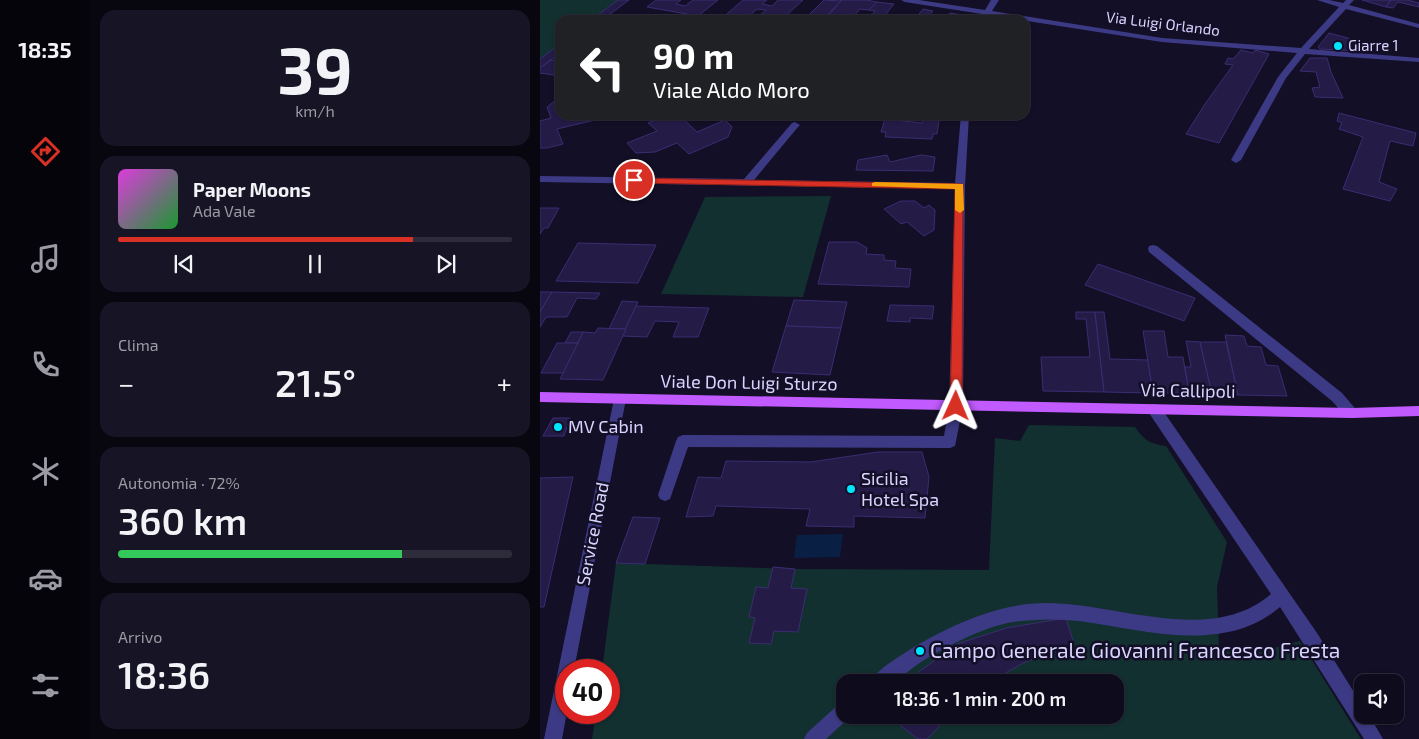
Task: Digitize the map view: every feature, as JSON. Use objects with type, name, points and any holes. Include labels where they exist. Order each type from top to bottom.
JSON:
[{"type":"main road","name":"Viale Don Luigi Sturzo","points":[[540,397],[956,406]]},
{"type":"main road","name":"Via Callipoli","points":[[956,406],[1417,413]]},
{"type":"street","name":"Via Luigi Orlando","points":[[905,0],[979,15]]},
{"type":"street","points":[[985,15],[995,0]]},
{"type":"street","points":[[1323,0],[1347,3],[1419,26]]},
{"type":"street","points":[[1236,160],[1282,77],[1347,3]]},
{"type":"street","name":"Via Luigi Orlando","points":[[1030,22],[1162,40],[1419,60]]},
{"type":"street","points":[[665,494],[683,441],[950,442],[956,406],[960,186],[965,120]]},
{"type":"street","points":[[747,182],[795,125]]},
{"type":"street","points":[[540,178],[960,186]]},
{"type":"street","points":[[1153,249],[1337,397],[1352,413]]},
{"type":"street","name":"Service Road","points":[[568,659],[620,398]]},
{"type":"street","points":[[1154,409],[1312,640],[1374,739]]},
{"type":"street","points":[[890,674],[935,643],[966,629],[1016,613],[1058,611],[1086,613],[1177,627],[1218,627],[1257,614],[1281,596]]},
{"type":"street","points":[[813,739],[836,718]]},
{"type":"street","name":"Service Road","points":[[553,739],[556,724]]},
{"type":"green space","points":[[540,0],[629,0],[609,15],[555,15],[555,57],[540,68]]},
{"type":"green space","points":[[831,196],[803,297],[661,294],[705,197]]},
{"type":"green space","name":"Campo Generale Giovanni Francesco Fresta","points":[[1029,425],[1135,427],[1148,441],[1166,446],[1227,542],[1217,587],[1219,647],[1251,654],[1300,641],[1361,739],[592,739],[594,724],[620,724],[620,659],[603,659],[616,563],[795,569],[989,570],[995,438],[1020,441]]},
{"type":"water","points":[[843,534],[840,557],[794,558],[797,535]]},
{"type":"building","points":[[618,0],[629,0],[609,15],[598,15]]},
{"type":"building","points":[[656,0],[681,0],[676,4],[685,6],[693,0],[718,0],[699,15],[647,7]]},
{"type":"building","points":[[743,0],[767,0],[762,4],[772,6],[778,0],[803,0],[786,15],[760,15],[766,10],[757,9],[750,15],[726,15]]},
{"type":"building","points":[[824,0],[841,1],[828,15],[809,15]]},
{"type":"building","points":[[866,0],[877,2],[869,10],[860,9],[855,15],[828,15],[841,1]]},
{"type":"building","points":[[1362,0],[1391,0],[1386,7]]},
{"type":"building","points":[[1391,0],[1408,0],[1419,3],[1419,7],[1398,2],[1393,8],[1386,7]]},
{"type":"building","points":[[877,2],[894,4],[885,15],[872,15],[875,11],[869,10]]},
{"type":"building","points":[[923,9],[933,11],[930,15],[918,15]]},
{"type":"building","points":[[1329,33],[1363,42],[1360,51],[1320,49],[1318,47]]},
{"type":"building","points":[[555,48],[555,57],[540,68],[540,59]]},
{"type":"building","points":[[1241,50],[1253,53],[1255,50],[1269,54],[1219,143],[1186,134],[1233,65],[1225,64],[1228,58],[1233,59]]},
{"type":"building","points":[[1310,58],[1327,58],[1343,98],[1315,97],[1312,88],[1320,87],[1316,72],[1300,71]]},
{"type":"building","points":[[551,60],[555,60],[555,75],[540,73],[540,68]]},
{"type":"building","points":[[555,101],[555,120],[595,120],[557,129],[563,144],[540,148],[540,121],[551,118],[547,107]]},
{"type":"building","points":[[1339,113],[1416,133],[1413,146],[1390,141],[1379,182],[1397,189],[1390,201],[1343,189],[1363,137],[1339,129],[1342,123],[1337,121]]},
{"type":"building","points":[[655,120],[684,120],[697,132],[725,120],[732,127],[728,137],[689,154],[677,143],[655,152],[636,153],[627,143],[657,131],[648,123]]},
{"type":"building","points":[[885,120],[922,123],[923,120],[939,120],[937,134],[933,134],[932,139],[885,137],[886,132],[881,132]]},
{"type":"building","points":[[887,155],[890,162],[921,155],[935,157],[933,171],[856,170],[858,160]]},
{"type":"building","points":[[901,201],[915,201],[924,208],[929,205],[935,210],[934,230],[924,236],[907,222],[901,224],[884,209]]},
{"type":"building","points":[[540,208],[559,208],[548,228],[544,228],[540,234]]},
{"type":"building","points":[[829,242],[857,242],[867,248],[866,254],[884,255],[884,260],[896,261],[895,268],[911,269],[909,287],[818,284]]},
{"type":"building","points":[[578,243],[656,245],[638,283],[556,281]]},
{"type":"building","points":[[1098,264],[1195,298],[1184,321],[1085,285]]},
{"type":"building","points":[[540,292],[552,292],[540,312]]},
{"type":"building","points":[[552,292],[600,293],[596,299],[577,298],[567,317],[546,317],[540,327],[540,312]]},
{"type":"building","points":[[794,300],[847,302],[841,328],[786,326]]},
{"type":"building","points":[[622,301],[638,302],[626,329],[609,329]]},
{"type":"building","points":[[890,305],[934,306],[932,319],[910,318],[910,322],[887,321]]},
{"type":"building","points":[[636,306],[709,308],[698,337],[673,337],[679,322],[655,321],[647,337],[622,336]]},
{"type":"building","points":[[1076,312],[1095,312],[1104,392],[1043,391],[1041,357],[1090,357],[1086,319],[1076,319]]},
{"type":"building","points":[[1095,312],[1104,312],[1110,359],[1148,360],[1153,393],[1104,392]]},
{"type":"building","points":[[786,326],[841,328],[830,375],[772,372]]},
{"type":"building","points":[[598,328],[626,329],[603,380],[560,379],[583,332],[595,333]]},
{"type":"building","points":[[1143,331],[1164,331],[1168,357],[1183,357],[1189,393],[1153,393]]},
{"type":"building","points":[[571,332],[583,332],[578,343],[565,343]]},
{"type":"building","points":[[1225,335],[1244,336],[1247,346],[1261,347],[1266,365],[1278,366],[1287,396],[1238,395]]},
{"type":"building","points":[[1186,341],[1200,342],[1212,394],[1189,393],[1185,367],[1191,367]]},
{"type":"building","points":[[1200,342],[1226,342],[1238,395],[1212,394]]},
{"type":"building","points":[[557,343],[578,343],[563,373],[541,373]]},
{"type":"building","name":"MV Cabin","points":[[553,418],[570,418],[564,436],[543,436]]},
{"type":"building","points":[[878,452],[922,452],[929,477],[925,518],[854,516],[854,527],[806,526],[810,509],[716,506],[713,516],[686,517],[698,477],[721,478],[726,461],[811,462]]},
{"type":"building","points":[[573,477],[544,607],[540,607],[540,478]]},
{"type":"building","points":[[633,517],[660,518],[645,564],[616,563]]},
{"type":"building","points":[[773,567],[795,569],[791,588],[807,589],[798,632],[774,631],[771,644],[749,643],[755,618],[749,617],[756,587],[768,588]]},
{"type":"building","points":[[1066,618],[1074,644],[1023,663],[1004,674],[916,674],[957,644],[1006,628]]},
{"type":"building","points":[[903,724],[941,724],[927,739],[918,739],[901,726]]},
{"type":"slow traffic","points":[[875,184],[960,186],[960,210]]},
{"type":"place","name":"Giarre 1","points":[[1338,46]]},
{"type":"place","name":"MV Cabin","points":[[558,427]]},
{"type":"place","name":"Sicilia Hotel Spa","points":[[851,489]]},
{"type":"place","name":"Campo Generale Giovanni Francesco Fresta","points":[[920,651]]},
{"type":"route","points":[[634,180],[960,186],[956,406]]}]
